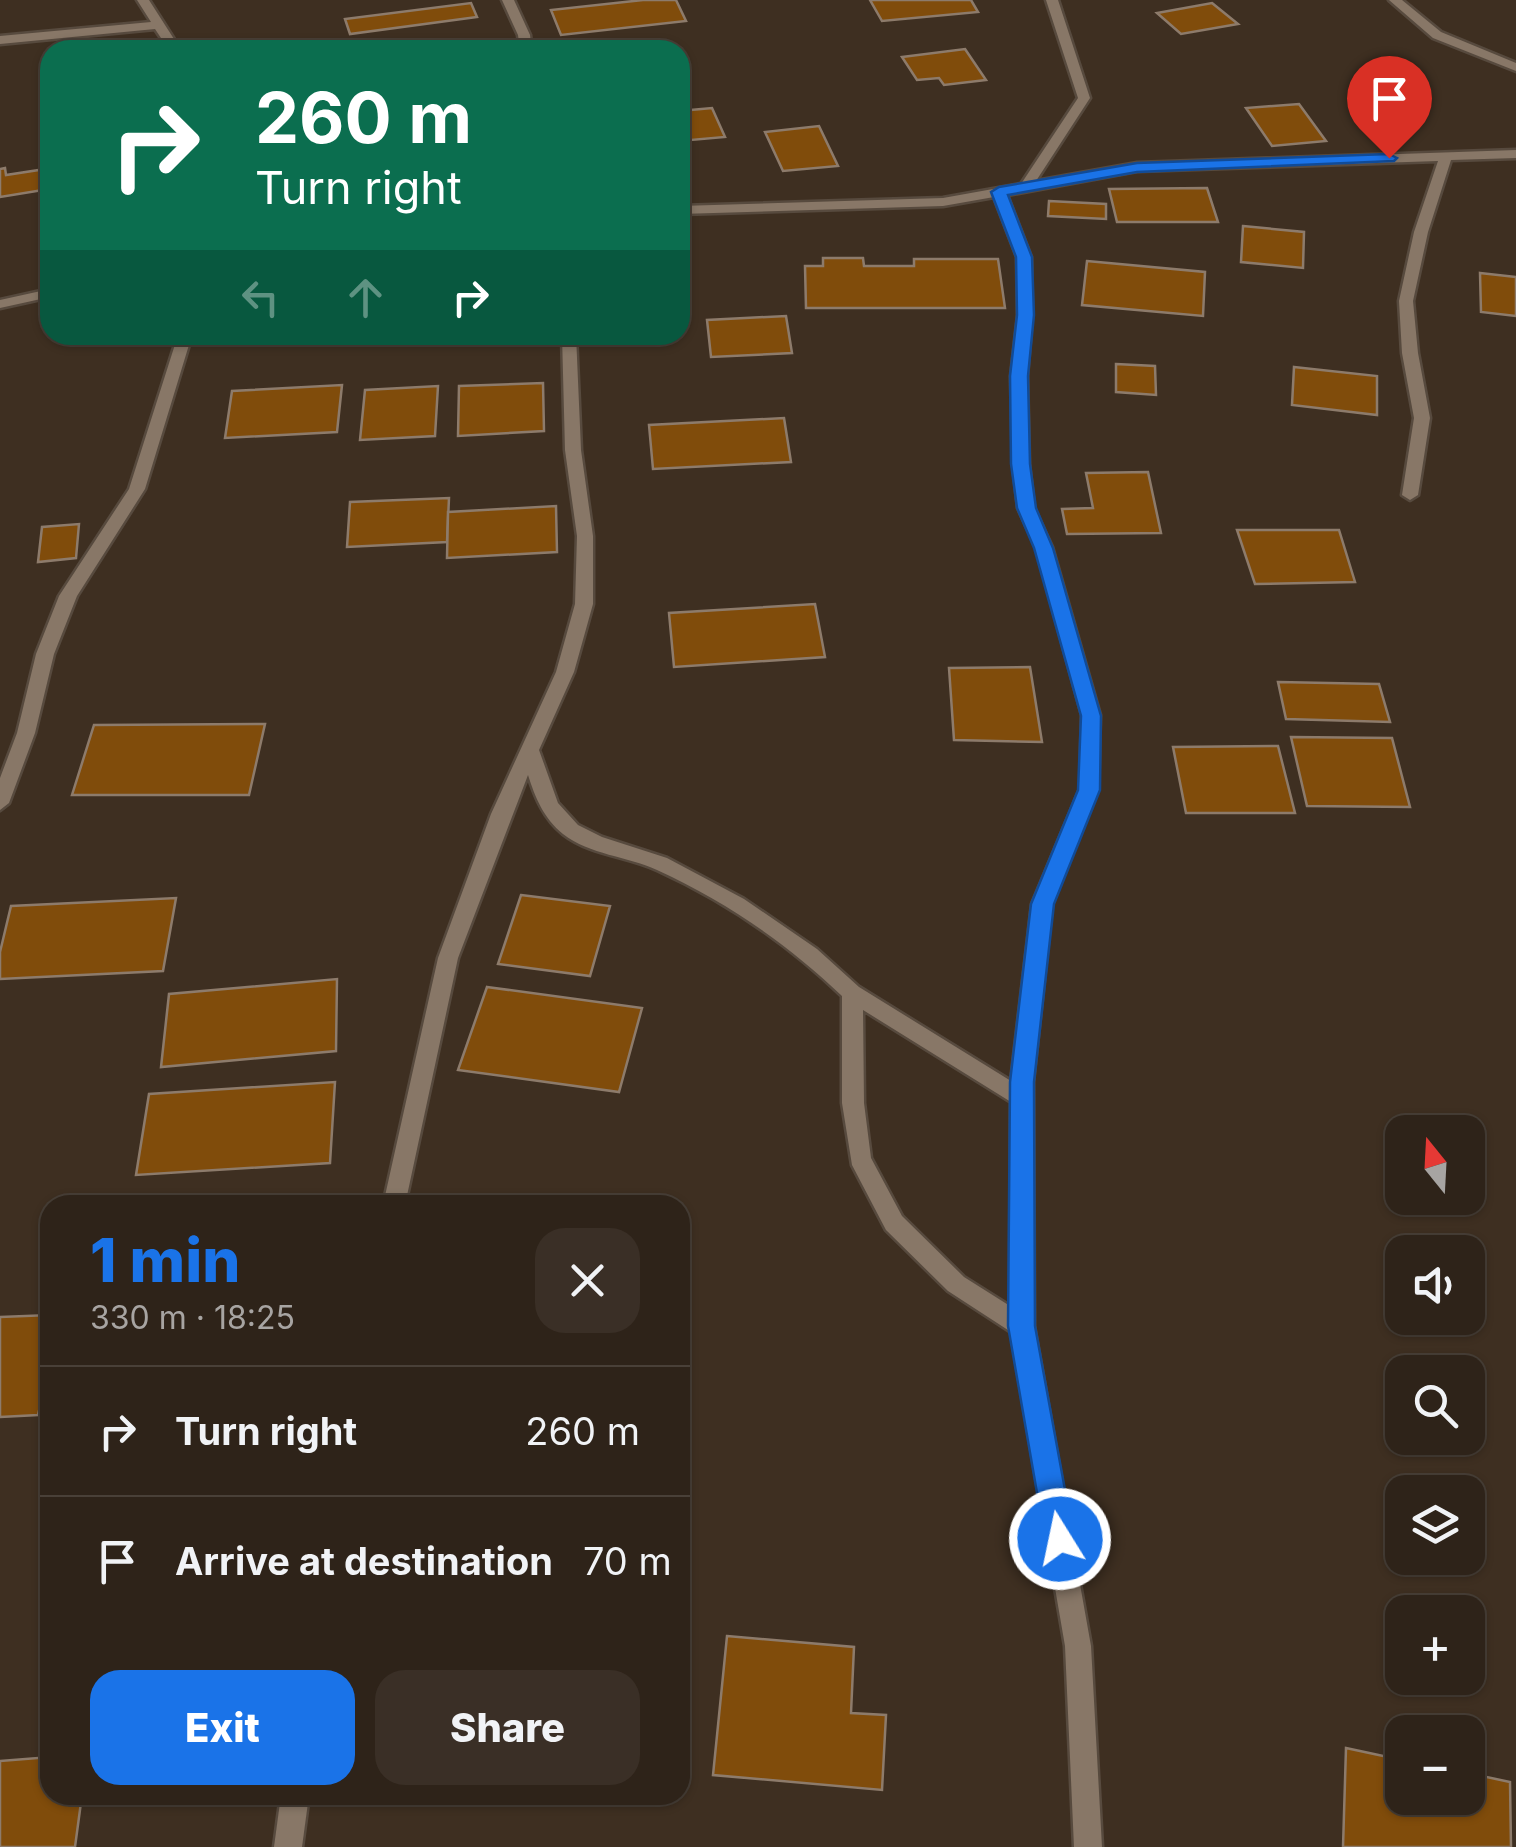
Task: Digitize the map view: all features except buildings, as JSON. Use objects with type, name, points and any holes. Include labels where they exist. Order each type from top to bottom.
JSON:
[{"type":"street","points":[[143,0],[168,40]]},
{"type":"street","points":[[508,0],[525,40]]},
{"type":"street","points":[[1025,188],[1084,98],[1052,0]]},
{"type":"street","points":[[1395,0],[1437,35],[1516,67]]},
{"type":"street","points":[[0,40],[158,25]]},
{"type":"street","points":[[690,210],[943,202],[1137,167],[1516,154]]},
{"type":"street","points":[[1410,496],[1422,418],[1410,353],[1406,300],[1421,232],[1446,156]]},
{"type":"street","points":[[999,192],[1024,257],[1025,315],[1019,376],[1020,464],[1026,508],[1044,548],[1091,716],[1089,790],[1042,904],[1022,1098],[1022,1326],[1078,1646],[1088,1847]]},
{"type":"street","points":[[0,304],[40,296]]},
{"type":"street","points":[[0,803],[26,733],[45,654],[68,596],[137,489],[182,345]]},
{"type":"street","points":[[396,1195],[448,958],[501,814],[565,672],[584,604],[585,536],[572,450],[569,345]]},
{"type":"street","points":[[530,750],[542,788],[561,821],[600,846],[658,863],[736,906],[819,960],[852,993],[1022,1098]]},
{"type":"street","points":[[852,993],[853,1104],[860,1159],[894,1222],[956,1284],[1022,1326]]},
{"type":"street","points":[[288,1847],[294,1805]]},
{"type":"route","points":[[1060,1539],[1022,1326],[1022,1082],[1042,904],[1089,790],[1091,716],[1044,548],[1026,508],[1020,464],[1019,376],[1025,315],[1024,257],[999,192],[1137,167],[1389,158]]}]
